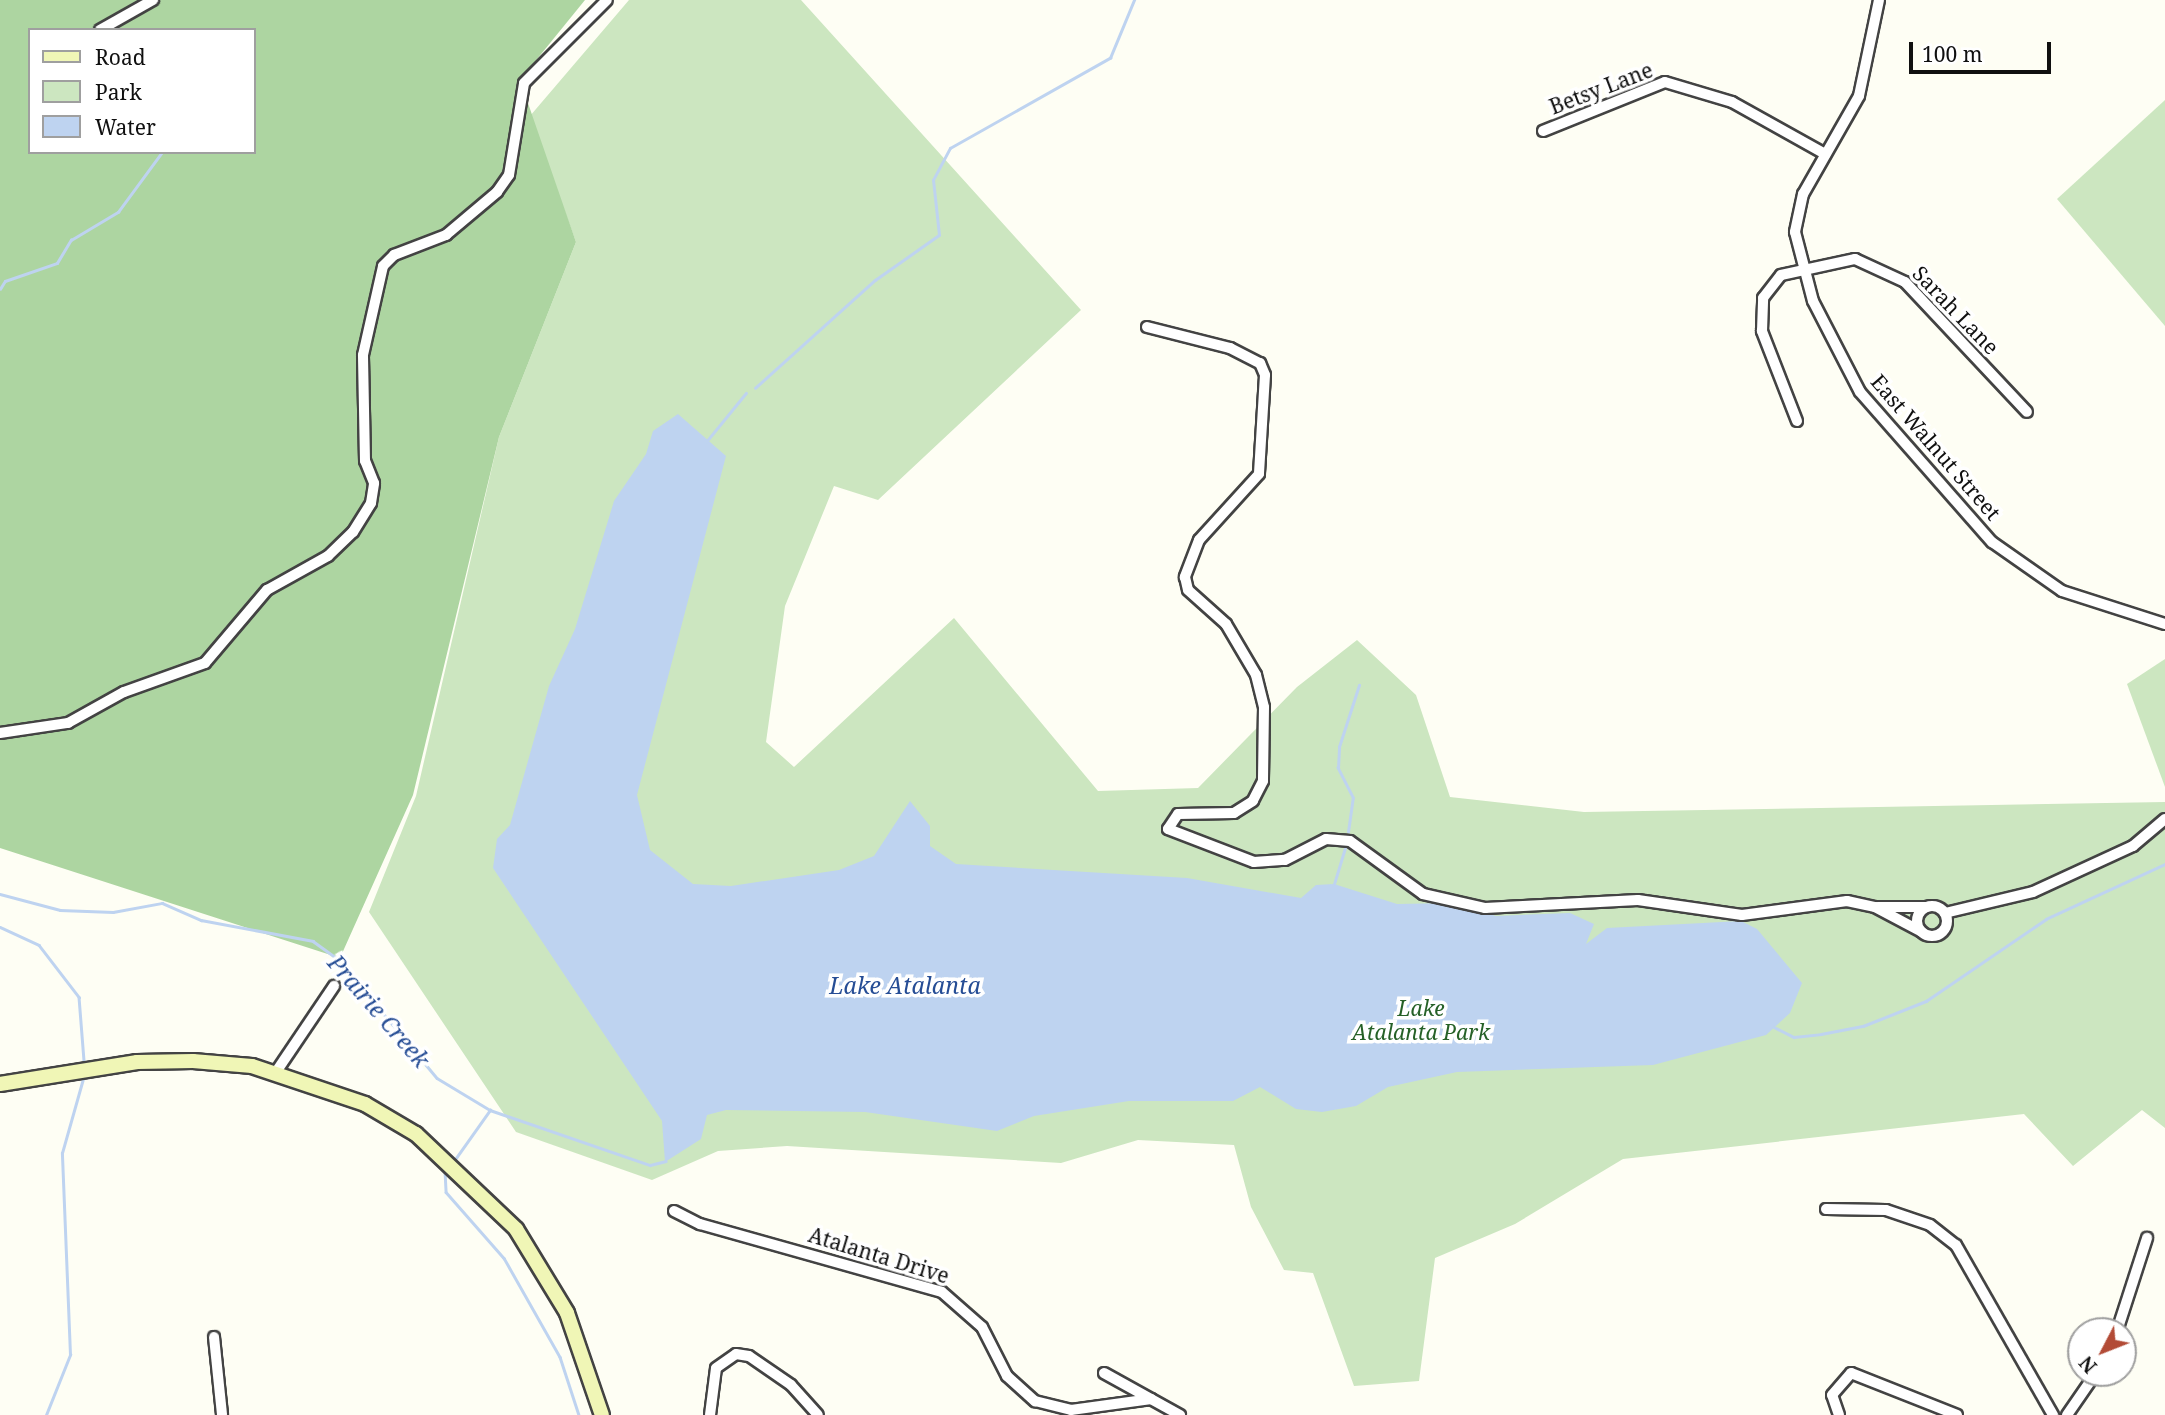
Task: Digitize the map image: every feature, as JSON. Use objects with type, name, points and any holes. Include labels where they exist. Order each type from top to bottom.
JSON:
[{"type":"main road","points":[[0,1084],[137,1062],[192,1061],[276,1072],[365,1104],[416,1134],[474,1185],[547,1275],[581,1347],[602,1415]]},
{"type":"street","points":[[104,28],[153,0]]},
{"type":"street","points":[[0,733],[68,723],[124,691],[205,663],[267,590],[328,556],[353,532],[371,503],[374,482],[365,461],[363,355],[383,266],[394,255],[446,235],[497,192],[509,175],[524,83],[607,0]]},
{"type":"street","name":"East Walnut Street","points":[[1879,0],[1859,96],[1803,194],[1795,232],[1804,269],[1860,392],[1992,542],[2062,591],[2165,624]]},
{"type":"street","name":"Betsy Lane","points":[[1543,131],[1665,82],[1732,102],[1825,154]]},
{"type":"street","name":"Sarah Lane","points":[[1797,421],[1762,331],[1763,298],[1781,275],[1855,259],[1879,265],[1905,282],[2027,412]]},
{"type":"street","points":[[1147,327],[1230,348],[1260,363],[1265,375],[1259,474],[1199,540],[1185,576],[1188,590],[1226,624],[1256,675],[1264,707],[1263,781],[1253,801],[1234,813],[1178,814],[1168,829],[1254,862],[1285,860],[1326,839],[1350,841],[1423,894],[1485,908],[1638,900],[1742,915],[1847,901],[1875,907],[1927,907],[1945,913],[2033,892],[2165,826]]},
{"type":"street","points":[[2153,830],[2165,819]]},
{"type":"street","points":[[1875,907],[1922,932],[1940,935],[1945,913]]},
{"type":"street","points":[[1922,932],[1918,918],[1927,907]]},
{"type":"street","points":[[276,1072],[334,986]]},
{"type":"street","points":[[1826,1209],[1886,1210],[1930,1225],[1956,1245],[2053,1415]]},
{"type":"street","name":"Atalanta Drive","points":[[674,1211],[700,1224],[942,1292],[982,1327],[1007,1376],[1035,1401],[1071,1410],[1151,1399]]},
{"type":"street","points":[[2122,1317],[2147,1238]]},
{"type":"street","points":[[214,1337],[222,1415]]},
{"type":"street","points":[[710,1415],[716,1368],[736,1353],[749,1356],[791,1385],[818,1415]]},
{"type":"street","points":[[1104,1373],[1180,1415]]},
{"type":"street","points":[[1839,1415],[1832,1395],[1851,1373],[1957,1415]]},
{"type":"street","points":[[2067,1415],[2086,1387]]},
{"type":"green space","points":[[0,0],[585,0],[520,80],[576,242],[499,437],[413,795],[340,958],[0,848]]},
{"type":"green space","name":"Lake Atalanta Park","points":[[629,0],[801,0],[1081,310],[878,500],[834,486],[785,606],[766,742],[794,767],[954,618],[1098,791],[1198,788],[1297,687],[1357,640],[1416,695],[1450,797],[1584,812],[2165,802],[2165,1128],[2142,1110],[2073,1166],[2024,1114],[1623,1159],[1515,1224],[1435,1258],[1419,1381],[1354,1386],[1313,1273],[1284,1270],[1251,1207],[1234,1145],[1138,1140],[1061,1163],[787,1146],[718,1151],[652,1180],[516,1132],[369,912],[416,796],[499,437],[576,242],[530,116]]},
{"type":"green space","points":[[2165,100],[2165,326],[2057,199]]},
{"type":"green space","points":[[2165,659],[2165,787],[2127,684]]},
{"type":"water","name":"Lake Atalanta","points":[[678,414],[726,456],[637,795],[650,850],[693,884],[731,886],[839,870],[874,856],[910,801],[930,826],[930,846],[956,864],[1187,878],[1301,898],[1316,885],[1334,884],[1397,904],[1452,903],[1496,916],[1570,913],[1594,924],[1586,944],[1607,928],[1741,921],[1757,929],[1802,983],[1790,1013],[1766,1035],[1653,1065],[1457,1072],[1388,1087],[1356,1106],[1322,1112],[1296,1109],[1260,1087],[1233,1101],[1129,1101],[1034,1116],[997,1131],[865,1112],[726,1110],[707,1115],[701,1139],[665,1162],[662,1121],[493,868],[497,839],[510,825],[549,686],[575,629],[614,501],[646,454],[653,431]]},
{"type":"waterway","points":[[755,388],[875,280],[939,235],[933,180],[950,148],[1110,58],[1134,0]]},
{"type":"waterway","points":[[0,289],[5,281],[57,263],[71,240],[118,212],[161,154]]},
{"type":"waterway","points":[[706,442],[746,393]]},
{"type":"waterway","points":[[1348,832],[1353,798],[1338,768],[1339,747],[1359,685]]},
{"type":"waterway","points":[[1334,884],[1345,848]]},
{"type":"waterway","points":[[1774,1027],[1794,1037],[1821,1034],[1863,1026],[1926,1001],[2046,919],[2165,864]]},
{"type":"waterway","name":"Prairie Creek","points":[[0,894],[60,910],[113,912],[162,903],[201,920],[313,941],[339,960],[437,1078],[490,1110],[650,1165],[666,1161]]},
{"type":"waterway","points":[[0,927],[39,945],[79,997],[84,1061]]},
{"type":"waterway","points":[[46,1415],[70,1355],[62,1153],[83,1079]]},
{"type":"waterway","points":[[456,1158],[490,1110]]},
{"type":"waterway","points":[[445,1171],[446,1192],[504,1258],[560,1357],[579,1415]]}]
